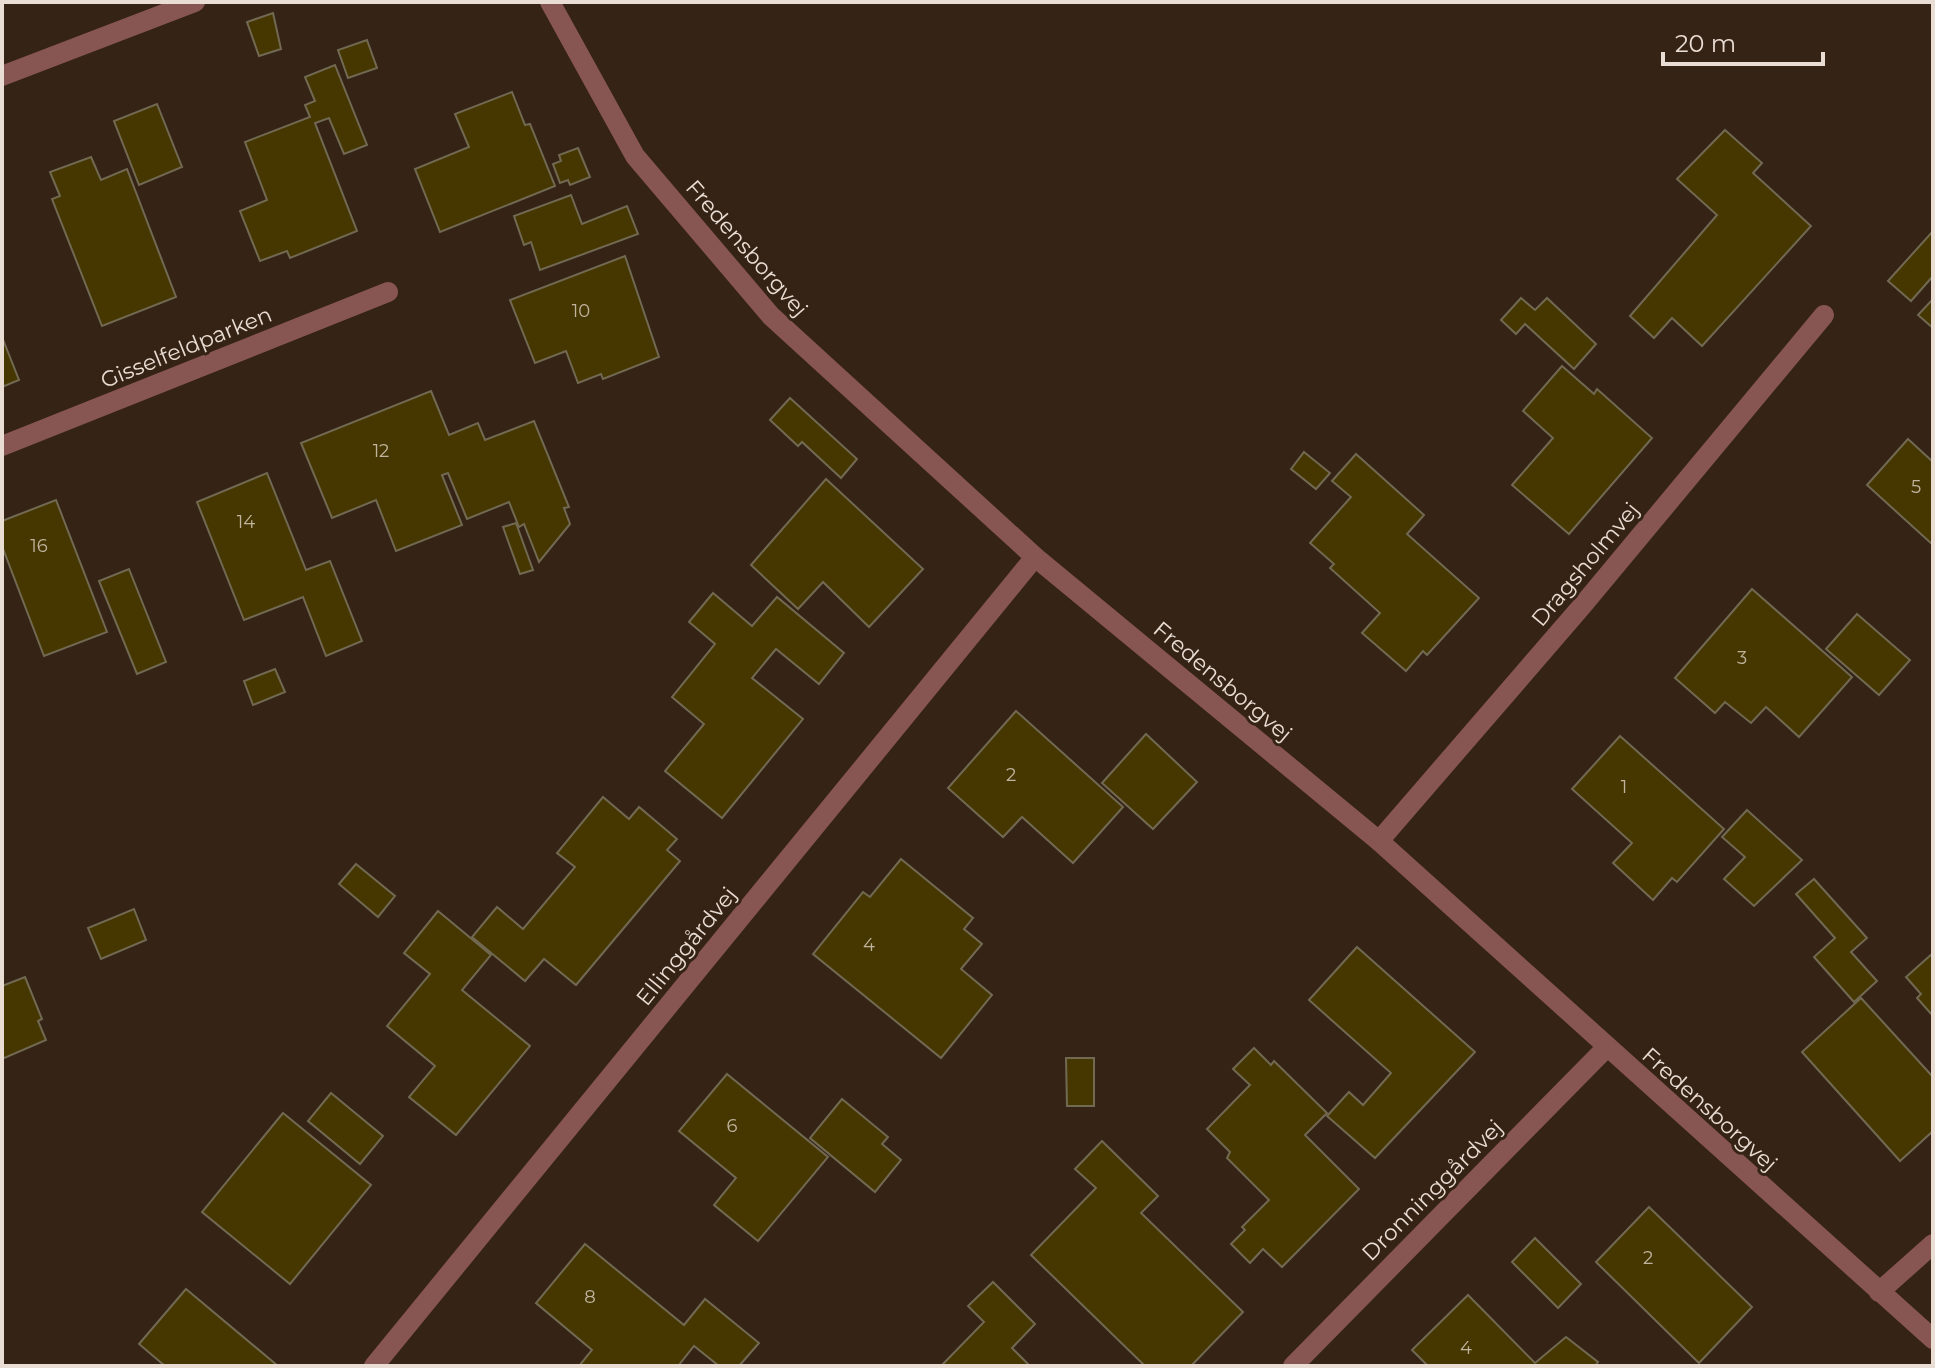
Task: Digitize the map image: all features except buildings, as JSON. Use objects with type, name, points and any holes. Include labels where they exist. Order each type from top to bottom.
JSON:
[{"type":"street","points":[[2,76],[195,2]]},
{"type":"street","name":"Fredensborgvej","points":[[550,2],[635,156],[771,316],[1035,557],[1379,841],[1933,1339]]},
{"type":"street","name":"Gisselfeldparken","points":[[2,446],[388,292]]},
{"type":"street","name":"Dragsholmvej","points":[[1379,841],[1593,594],[1824,315]]},
{"type":"street","name":"Ellinggårdvej","points":[[374,1366],[1035,557]]},
{"type":"street","name":"Dronninggårdvej","points":[[1293,1366],[1606,1048]]},
{"type":"street","points":[[1879,1292],[1933,1244]]}]
